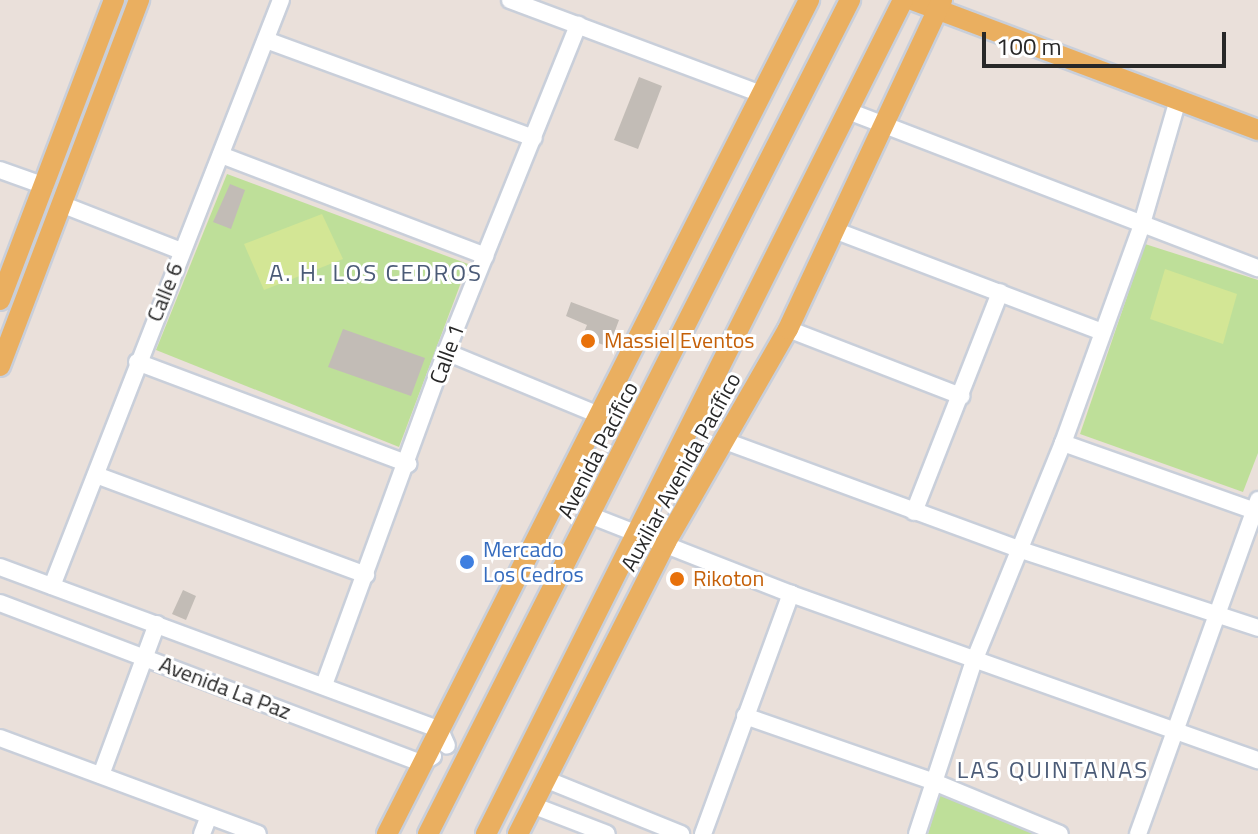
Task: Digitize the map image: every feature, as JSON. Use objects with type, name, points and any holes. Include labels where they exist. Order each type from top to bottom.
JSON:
[{"type":"main road","points":[[0,300],[114,0]]},
{"type":"main road","points":[[0,366],[139,0]]},
{"type":"main road","points":[[387,834],[422,763],[443,738],[599,415],[809,0]]},
{"type":"main road","name":"Avenida Pacífico","points":[[428,834],[592,516],[850,0]]},
{"type":"main road","points":[[486,834],[903,0]]},
{"type":"main road","points":[[912,0],[931,3],[1258,130]]},
{"type":"main road","name":"Auxiliar Avenida Pacífico","points":[[518,834],[666,542],[788,329],[882,127],[931,3]]},
{"type":"street","name":"Calle 6","points":[[52,586],[281,0]]},
{"type":"street","points":[[510,0],[761,94]]},
{"type":"street","name":"Calle 1","points":[[324,685],[409,464],[446,352],[578,25]]},
{"type":"street","points":[[266,40],[534,138]]},
{"type":"street","points":[[917,834],[974,661],[1063,443],[1141,227],[1178,100]]},
{"type":"street","points":[[848,111],[1141,227],[1258,268]]},
{"type":"street","points":[[221,155],[485,256]]},
{"type":"street","points":[[0,170],[45,186]]},
{"type":"street","points":[[61,204],[181,251]]},
{"type":"street","points":[[834,230],[1102,332]]},
{"type":"street","points":[[914,512],[1000,292]]},
{"type":"street","points":[[788,329],[961,396]]},
{"type":"street","points":[[446,352],[599,415]]},
{"type":"street","points":[[137,362],[409,464]]},
{"type":"street","points":[[725,441],[1018,549],[1258,628]]},
{"type":"street","points":[[1063,443],[1257,507],[1214,613],[1138,834]]},
{"type":"street","points":[[96,475],[366,575]]},
{"type":"street","points":[[592,516],[666,542],[791,594],[1258,760]]},
{"type":"street","points":[[0,567],[324,685],[474,749]]},
{"type":"street","points":[[703,834],[791,594]]},
{"type":"street","name":"Avenida La Paz","points":[[0,603],[422,763]]},
{"type":"street","points":[[101,775],[157,624]]},
{"type":"street","points":[[745,716],[934,782],[1060,834]]},
{"type":"street","points":[[0,738],[258,834]]},
{"type":"street","points":[[545,779],[681,834]]},
{"type":"street","points":[[532,805],[607,834]]},
{"type":"street","points":[[202,834],[209,816]]},
{"type":"green space","points":[[227,174],[468,264],[399,447],[156,350]]},
{"type":"green space","points":[[322,214],[343,259],[264,290],[244,244]]},
{"type":"green space","points":[[1145,244],[1258,280],[1258,453],[1243,492],[1080,434]]},
{"type":"green space","points":[[1165,269],[1237,294],[1223,344],[1150,319]]},
{"type":"green space","points":[[940,792],[1053,834],[928,834]]},
{"type":"building","points":[[639,77],[662,86],[638,149],[614,140]]},
{"type":"building","points":[[230,184],[245,190],[231,229],[213,222]]},
{"type":"building","points":[[571,302],[619,320],[609,347],[582,337],[587,325],[566,316]]},
{"type":"building","points":[[343,329],[425,358],[411,396],[328,367]]},
{"type":"building","points":[[183,590],[196,596],[186,620],[172,614]]},
{"type":"place","name":"Massiel Eventos","points":[[588,341]]},
{"type":"place","name":"Mercado Los Cedros","points":[[467,562]]},
{"type":"place","name":"Rikoton","points":[[677,579]]},
{"type":"district","name":"A. H. LOS CEDROS","points":[[376,273]]},
{"type":"district","name":"LAS QUINTANAS","points":[[1053,770]]}]
